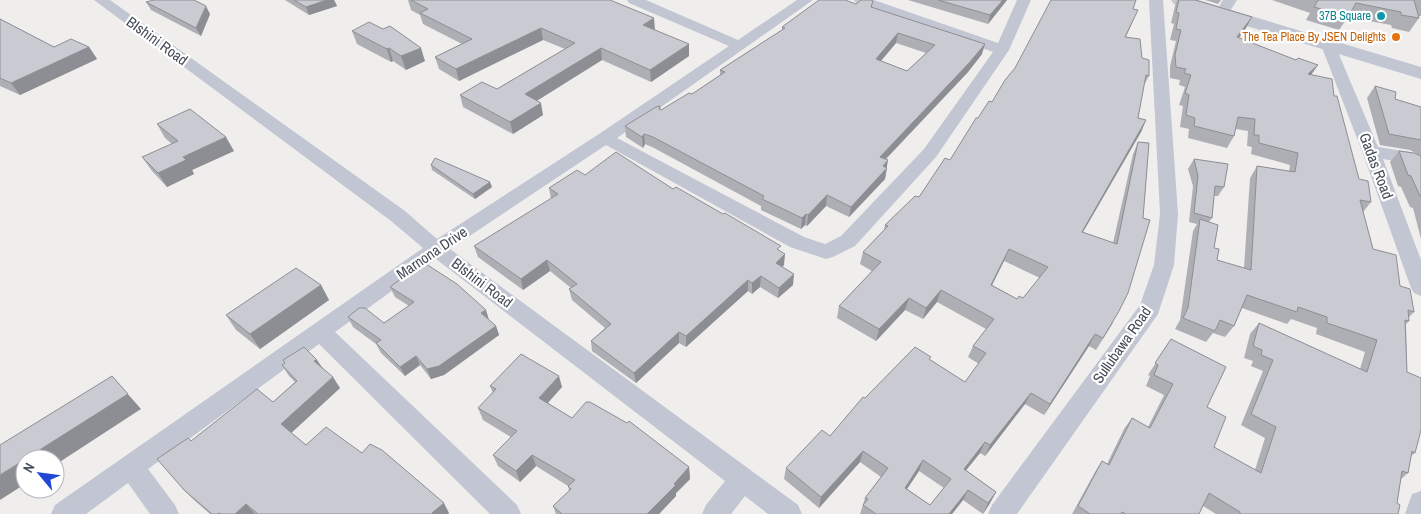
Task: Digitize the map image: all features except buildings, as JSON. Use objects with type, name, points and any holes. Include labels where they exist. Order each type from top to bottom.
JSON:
[{"type":"street","name":"BIshini Road","points":[[101,0],[398,216],[436,249],[789,514]]},
{"type":"street","points":[[634,0],[738,45]]},
{"type":"street","name":"Marnona Drive","points":[[64,514],[436,249],[605,138],[806,0]]},
{"type":"street","points":[[861,0],[1002,50]]},
{"type":"street","points":[[605,138],[797,242],[826,252],[848,241],[930,153],[1002,50],[1024,0]]},
{"type":"street","name":"Sullubawa Road","points":[[1001,514],[1150,308],[1164,265],[1169,214],[1156,0]]},
{"type":"street","points":[[1180,0],[1226,6],[1328,45],[1421,73]]},
{"type":"street","points":[[1208,0],[1421,63]]},
{"type":"street","name":"Gadas Road","points":[[1328,45],[1371,151],[1421,288]]},
{"type":"street","points":[[1371,151],[1410,158],[1421,164]]},
{"type":"street","points":[[320,331],[508,514]]},
{"type":"street","points":[[131,466],[166,514]]},
{"type":"street","points":[[715,514],[742,479]]},
{"type":"street","points":[[1418,514],[1421,503]]},
{"type":"place","name":"37B Square","points":[[1381,16]]},
{"type":"place","name":"The Tea Place By JSEN Delights","points":[[1396,37]]}]
